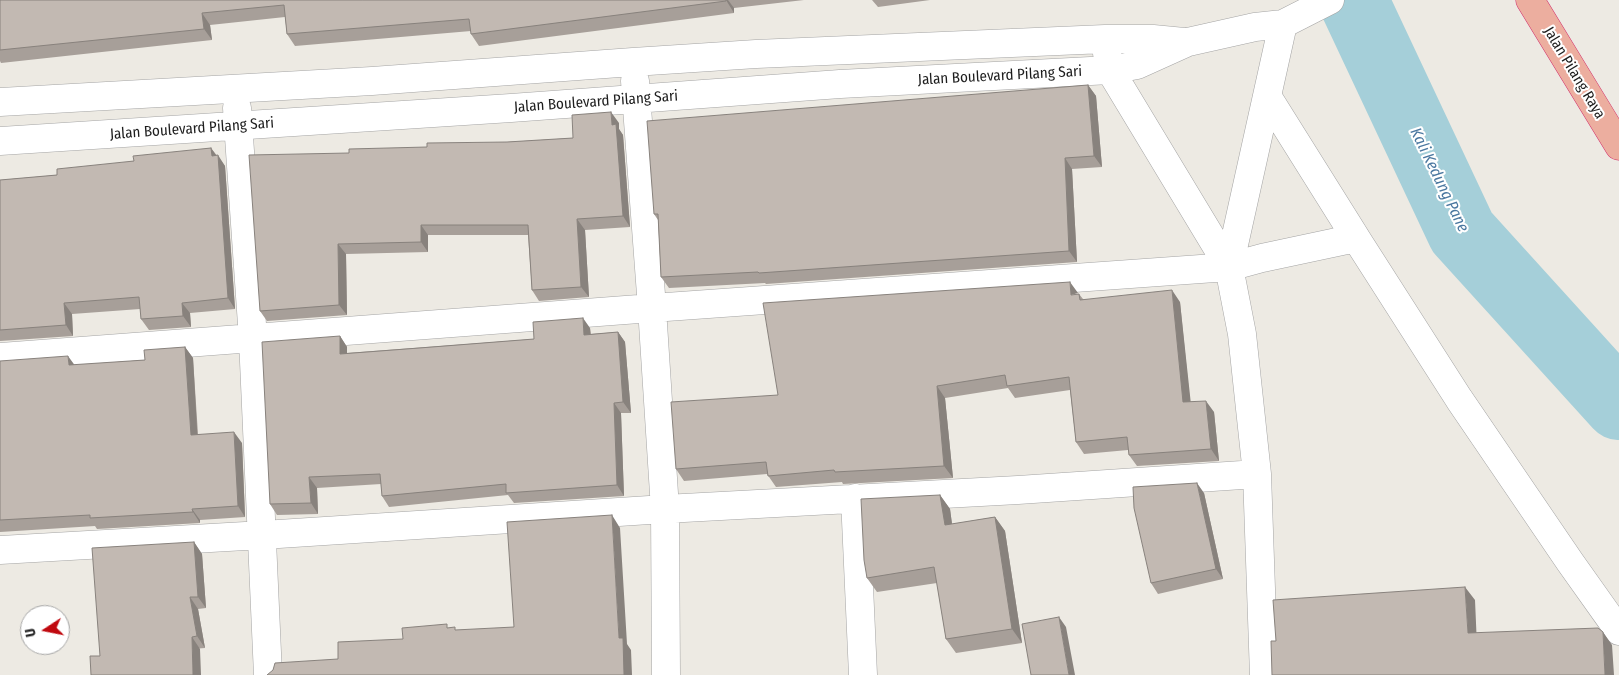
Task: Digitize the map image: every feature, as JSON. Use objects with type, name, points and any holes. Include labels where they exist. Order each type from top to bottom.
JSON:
[{"type":"highway","name":"Jalan Pilang Raya","points":[[1530,0],[1619,146]]},
{"type":"street","name":"Jalan Boulevard Pilang Sari","points":[[0,141],[840,84],[1110,70],[1137,65],[1188,42],[1293,19],[1330,0]]},
{"type":"street","points":[[1229,267],[1267,96],[1293,19]]},
{"type":"street","name":"Jalan Boulevard Pilang Sari","points":[[0,102],[372,81],[756,54],[1105,39],[1153,39],[1188,42]]},
{"type":"street","points":[[1105,39],[1110,70],[1229,267],[1242,334],[1257,474],[1264,675]]},
{"type":"street","points":[[633,62],[665,509],[666,675]]},
{"type":"street","points":[[235,89],[252,339],[263,535],[268,675]]},
{"type":"street","points":[[1267,96],[1465,407],[1619,631]]},
{"type":"street","points":[[0,357],[1229,267],[1356,238]]},
{"type":"street","points":[[0,550],[665,509],[1018,490],[1257,474]]},
{"type":"street","points":[[855,498],[863,675]]},
{"type":"building","points":[[0,0],[726,1],[471,34],[469,19],[287,34],[284,5],[202,13],[204,29],[0,50]]},
{"type":"building","points":[[1088,85],[1094,156],[1065,158],[1069,251],[759,273],[661,277],[658,214],[654,214],[647,121]]},
{"type":"building","points":[[611,112],[612,125],[616,124],[623,216],[577,219],[581,287],[532,290],[528,225],[421,225],[421,242],[338,244],[339,305],[260,311],[249,155],[349,153],[349,149],[427,147],[427,143],[507,142],[573,138],[572,115]]},
{"type":"building","points":[[211,148],[212,156],[218,155],[228,298],[182,303],[183,316],[141,319],[139,297],[64,303],[66,325],[0,330],[0,180],[57,175],[57,169],[134,161],[133,156]]},
{"type":"building","points":[[1070,282],[1071,295],[1079,294],[1080,300],[1172,290],[1183,402],[1206,401],[1211,449],[1129,455],[1127,437],[1076,442],[1069,377],[1007,386],[1005,375],[937,386],[944,466],[835,472],[834,470],[768,476],[766,462],[676,469],[671,402],[778,395],[763,303]]},
{"type":"building","points":[[583,318],[584,335],[618,332],[623,402],[614,403],[617,485],[506,493],[506,484],[382,496],[380,474],[309,477],[311,503],[270,504],[262,342],[340,336],[340,354],[534,339],[533,322]]},
{"type":"building","points":[[185,347],[191,435],[234,432],[238,506],[192,509],[193,512],[90,518],[90,515],[0,520],[0,361],[68,356],[69,365],[145,360],[144,350]]},
{"type":"building","points":[[1197,483],[1216,569],[1151,583],[1134,508],[1133,487]]},
{"type":"building","points":[[940,495],[945,525],[995,517],[1012,629],[946,639],[934,567],[867,578],[864,560],[861,499]]},
{"type":"building","points":[[612,515],[619,638],[623,638],[624,675],[267,675],[273,670],[275,663],[338,659],[338,642],[403,639],[402,628],[447,624],[447,628],[455,627],[455,630],[514,627],[507,522]]},
{"type":"building","points":[[194,542],[198,597],[190,597],[197,636],[192,637],[193,675],[91,675],[90,656],[100,656],[92,548]]},
{"type":"building","points":[[1465,587],[1468,633],[1598,628],[1603,632],[1605,675],[1272,675],[1271,641],[1276,641],[1273,600]]},
{"type":"building","points":[[1059,617],[1069,675],[1031,675],[1022,624]]},
{"type":"waterway","name":"Kali Kedung Pane","points":[[1353,0],[1462,232],[1619,405]]}]
